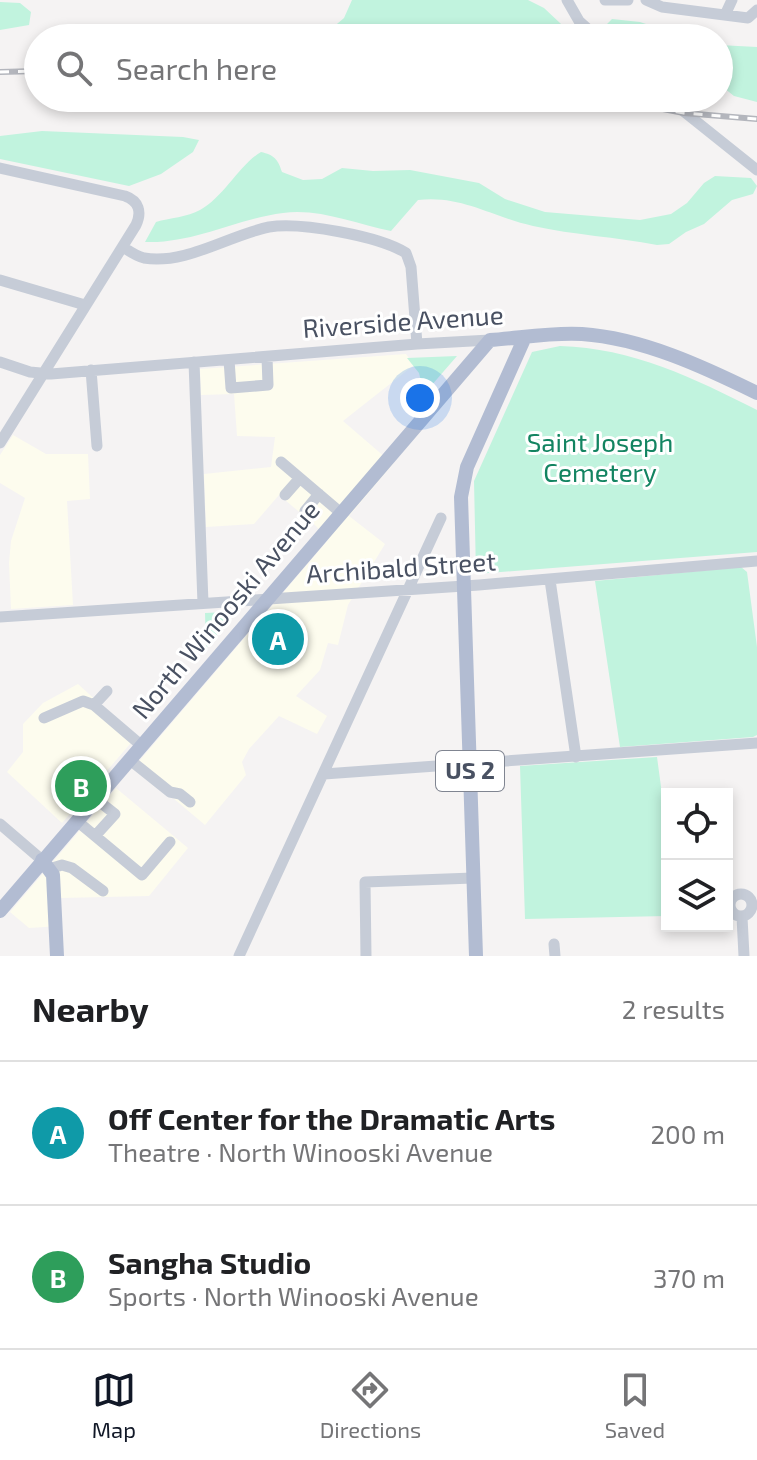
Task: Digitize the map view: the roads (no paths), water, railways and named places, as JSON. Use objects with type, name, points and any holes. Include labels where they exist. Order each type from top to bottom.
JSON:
[{"type":"main road","name":"Riverside Avenue","points":[[490,340],[568,333],[612,338],[708,371],[757,393]]},
{"type":"main road","name":"US 2","points":[[476,956],[461,497],[472,455],[525,337]]},
{"type":"main road","name":"North Winooski Avenue","points":[[0,911],[46,865],[77,821],[490,340]]},
{"type":"main road","points":[[46,865],[53,875],[57,956]]},
{"type":"street","points":[[567,0],[582,24]]},
{"type":"street","points":[[605,0],[628,0]]},
{"type":"street","points":[[646,0],[662,7],[748,18],[757,10]]},
{"type":"street","points":[[725,15],[732,0]]},
{"type":"street","points":[[684,112],[757,170]]},
{"type":"street","points":[[0,168],[125,196],[136,202],[139,210],[136,225],[123,247],[0,443]]},
{"type":"street","points":[[123,247],[143,257],[169,257],[243,234],[288,226],[339,232],[395,248],[406,253],[411,267],[417,344]]},
{"type":"street","points":[[0,280],[85,305]]},
{"type":"street","name":"Riverside Avenue","points":[[42,374],[490,340]]},
{"type":"street","points":[[229,360],[231,388],[268,385],[267,357]]},
{"type":"street","points":[[0,362],[42,374]]},
{"type":"street","points":[[194,362],[203,603]]},
{"type":"street","points":[[91,370],[97,446]]},
{"type":"street","points":[[281,462],[341,513]]},
{"type":"street","points":[[285,495],[300,478]]},
{"type":"street","points":[[305,511],[319,494]]},
{"type":"street","points":[[239,956],[441,518]]},
{"type":"street","name":"Archibald Street","points":[[0,617],[550,580],[757,561]]},
{"type":"street","points":[[550,580],[576,757]]},
{"type":"street","points":[[94,705],[107,691]]},
{"type":"street","points":[[44,718],[83,701],[94,705],[142,746]]},
{"type":"street","points":[[324,774],[757,743]]},
{"type":"street","points":[[130,760],[170,792],[180,794],[190,802]]},
{"type":"street","points":[[95,836],[115,814],[96,799]]},
{"type":"street","points":[[77,821],[142,875],[170,842]]},
{"type":"street","points":[[0,824],[46,865],[72,868],[103,891]]},
{"type":"street","points":[[366,956],[365,882],[473,878]]},
{"type":"street","points":[[742,917],[744,956]]},
{"type":"railway","points":[[0,72],[24,71]]},
{"type":"railway","points":[[679,112],[757,119]]},
{"type":"place","name":"Off Center for the Dramatic Arts","points":[[278,639]]},
{"type":"place","name":"Sangha Studio","points":[[81,786]]},
{"type":"park label","name":"Saint Joseph Cemetery","points":[[600,458]]}]
